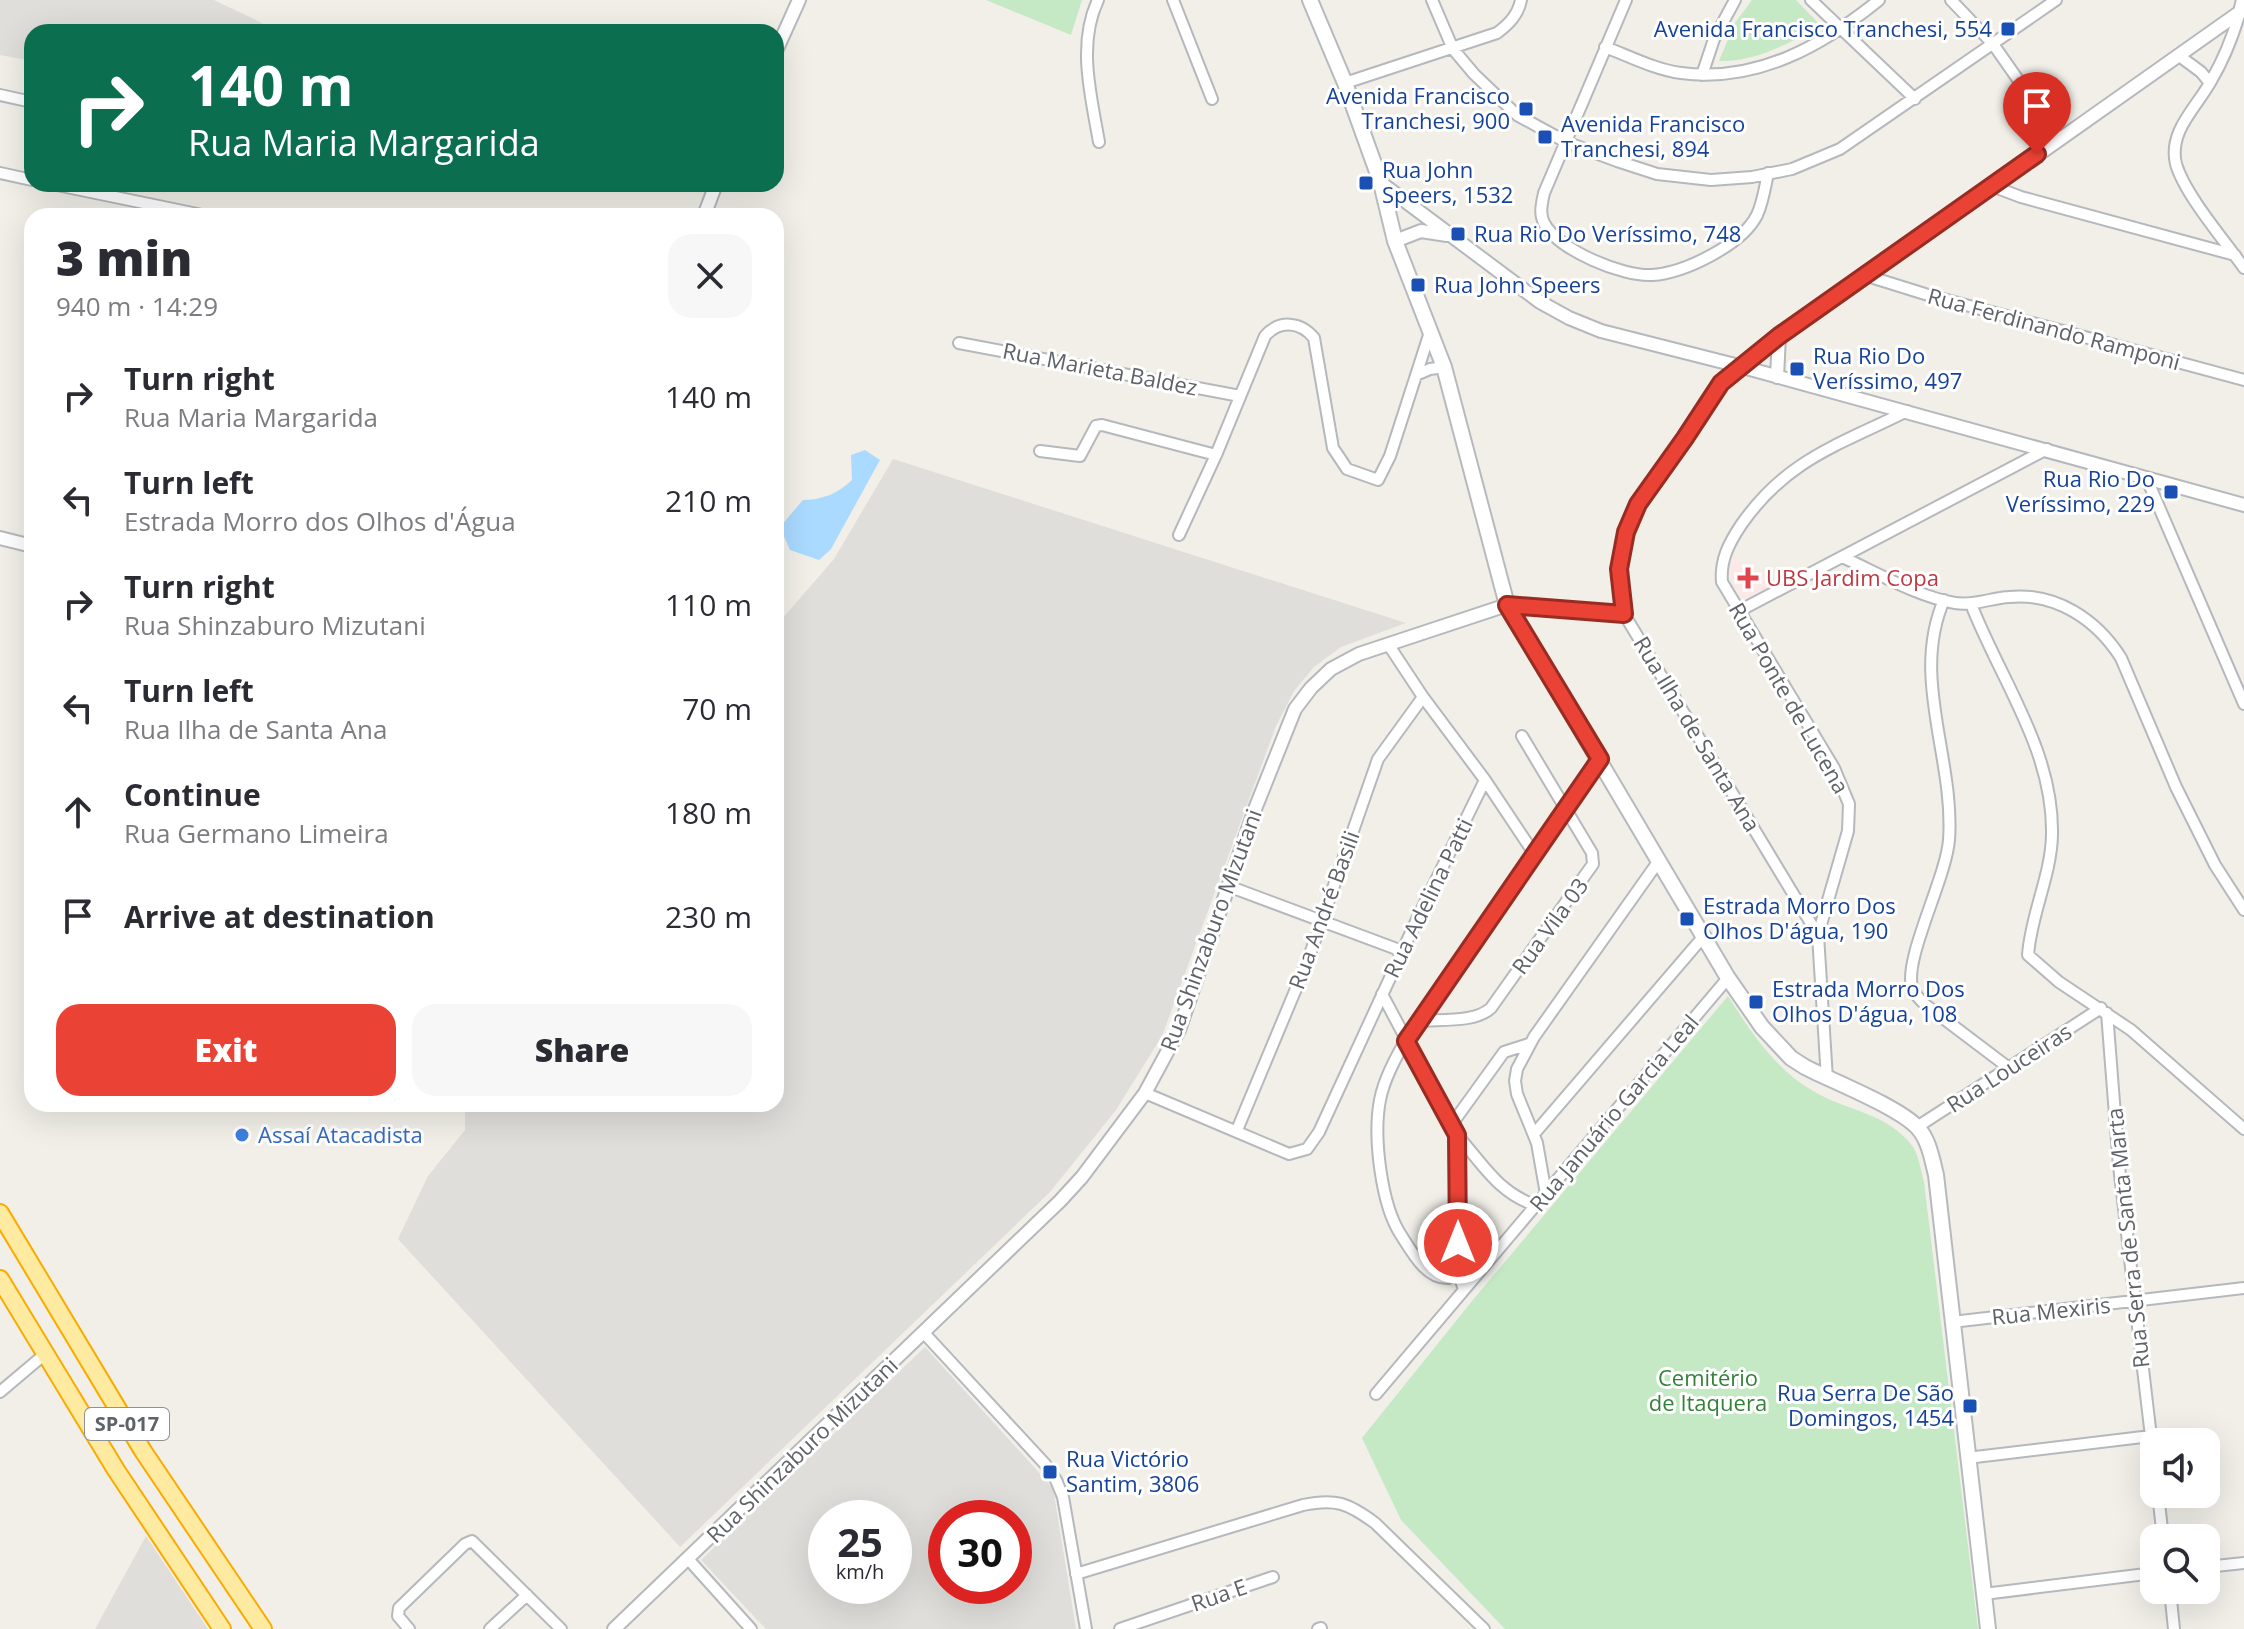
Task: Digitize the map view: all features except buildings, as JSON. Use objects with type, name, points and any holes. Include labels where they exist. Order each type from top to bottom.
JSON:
[{"type":"highway","name":"SP-017","points":[[0,1213],[143,1451],[263,1629]]},
{"type":"highway","name":"SP-017","points":[[0,1279],[116,1470],[222,1629]]},
{"type":"main road","points":[[1310,0],[1345,83],[1381,183],[1395,241],[1444,367],[1458,410],[1507,605],[1728,978],[1778,1045],[1798,1063],[1899,1114],[1917,1127],[1926,1143],[1936,1175],[1988,1629]]},
{"type":"street","points":[[784,33],[799,0]]},
{"type":"street","points":[[1098,0],[1090,17],[1086,41],[1099,142]]},
{"type":"street","points":[[1173,0],[1212,99]]},
{"type":"street","points":[[1432,0],[1453,49],[1517,115],[1566,142],[1657,174],[1711,180],[1792,169],[1840,149],[2056,0]]},
{"type":"street","points":[[1345,83],[1497,33],[1510,23],[1519,10],[1521,0]]},
{"type":"street","points":[[1626,0],[1544,193],[1542,220],[1548,230],[1596,261],[1634,274],[1673,272],[1711,255],[1739,235],[1756,216],[1768,173]]},
{"type":"street","points":[[1702,75],[1714,39],[1735,0]]},
{"type":"street","points":[[1811,0],[1915,99]]},
{"type":"street","points":[[1605,47],[1678,73],[1725,75],[1765,67],[1843,29],[1879,0]]},
{"type":"street","points":[[1951,0],[1993,44],[2059,138]]},
{"type":"street","points":[[2241,6],[2234,32],[2210,83],[2183,123],[2174,149],[2176,162],[2195,199],[2244,268]]},
{"type":"street","name":"Rua Ilha de Santa Ana","points":[[1827,1079],[1818,935],[1624,614],[1619,569],[1626,532],[1638,504],[1721,383],[1739,366],[2178,55],[2241,6]]},
{"type":"street","points":[[2178,55],[2210,83]]},
{"type":"street","points":[[0,95],[24,100]]},
{"type":"street","points":[[0,173],[24,178]]},
{"type":"street","points":[[1381,183],[1540,302],[1601,331],[1907,411],[2244,505]]},
{"type":"street","points":[[1992,186],[2036,201],[2235,255]]},
{"type":"street","points":[[91,192],[168,208]]},
{"type":"street","points":[[1395,241],[1421,231],[1450,236]]},
{"type":"street","name":"Rua Ferdinando Ramponi","points":[[1864,275],[2244,380]]},
{"type":"street","points":[[1179,535],[1265,336],[1272,328],[1284,323],[1304,329],[1314,338],[1333,448],[1347,469],[1378,480],[1390,456],[1430,332]]},
{"type":"street","points":[[1777,377],[1779,336]]},
{"type":"street","name":"Rua Marieta Baldez","points":[[959,343],[1240,396]]},
{"type":"street","points":[[1416,375],[1444,367]]},
{"type":"street","name":"Rua Ponte de Lucena","points":[[1818,935],[1848,831],[1849,804],[1834,768],[1722,582],[1721,568],[1735,534],[1780,479],[1808,459],[1907,411]]},
{"type":"street","points":[[1040,451],[1080,456],[1096,426],[1102,425],[1216,455]]},
{"type":"street","points":[[1739,611],[2047,449]]},
{"type":"street","points":[[2146,477],[2244,704]]},
{"type":"street","points":[[0,538],[24,544]]},
{"type":"street","points":[[1842,557],[1944,600],[1971,604],[2025,596],[2052,600],[2082,618],[2111,642],[2127,671],[2176,787],[2215,865],[2244,910]]},
{"type":"street","points":[[1944,600],[1931,638],[1929,675],[1949,796],[1948,844],[1945,866],[1912,970],[1912,985],[1921,1002],[2009,1068]]},
{"type":"street","points":[[1971,604],[2027,723],[2049,800],[2051,850],[2028,955],[2059,982],[2104,1010],[2152,1047],[2244,1129]]},
{"type":"street","name":"Rua Shinzaburo Mizutani","points":[[614,1629],[689,1560],[1082,1177],[1145,1093],[1179,1030],[1255,809],[1295,709],[1311,688],[1331,669],[1359,654],[1507,605],[1624,614]]},
{"type":"street","points":[[1388,644],[1535,855]]},
{"type":"street","name":"Rua André Basili","points":[[1237,1130],[1323,921],[1378,759],[1423,697]]},
{"type":"street","name":"Rua Vila 03","points":[[1419,1021],[1465,1018],[1486,1013],[1590,869],[1594,859],[1522,736]]},
{"type":"street","points":[[1458,1271],[1448,1278],[1432,1274],[1396,1227],[1386,1198],[1378,1135],[1380,1100],[1406,1041],[1600,759]]},
{"type":"street","name":"Rua Adelina Patti","points":[[1237,1130],[1289,1154],[1307,1149],[1319,1132],[1485,780]]},
{"type":"street","points":[[1546,1194],[1541,1157],[1517,1094],[1515,1081],[1522,1057],[1658,862]]},
{"type":"street","points":[[1228,886],[1402,951]]},
{"type":"street","points":[[1534,1134],[1703,937]]},
{"type":"street","name":"Rua Januário Garcia Leal","points":[[1376,1394],[1728,978]]},
{"type":"street","points":[[1382,994],[1455,1130],[1502,1188],[1537,1206]]},
{"type":"street","name":"Rua Louceiras","points":[[1917,1127],[2104,1010]]},
{"type":"street","name":"Rua Serra de Santa Marta","points":[[2104,1010],[2115,1132],[2150,1428]]},
{"type":"street","points":[[1464,1290],[1458,1271],[1455,1130],[1504,1052],[1529,1044]]},
{"type":"street","points":[[1145,1093],[1237,1130]]},
{"type":"street","name":"Rua Mexiris","points":[[1952,1322],[2244,1288]]},
{"type":"street","points":[[924,1333],[1045,1464],[1056,1480],[1066,1509],[1086,1629]]},
{"type":"street","points":[[0,1392],[45,1354]]},
{"type":"street","points":[[1967,1458],[2140,1437]]},
{"type":"street","points":[[1076,1574],[1303,1505],[1332,1501],[1360,1512],[1375,1523],[1479,1627]]},
{"type":"street","points":[[409,1629],[398,1616],[399,1608],[465,1544],[474,1542],[561,1629]]},
{"type":"street","points":[[689,1560],[751,1629]]},
{"type":"street","points":[[2220,1566],[2244,1563]]},
{"type":"street","points":[[1984,1594],[2140,1575]]},
{"type":"street","name":"Rua E","points":[[1120,1629],[1273,1577]]},
{"type":"street","points":[[490,1629],[527,1595]]},
{"type":"street","points":[[2171,1604],[2174,1629]]},
{"type":"shaded area","points":[[0,0],[214,0],[262,24],[24,24],[24,60],[0,55]]},
{"type":"shaded area","points":[[893,459],[1406,623],[1341,647],[1314,667],[1294,691],[1276,726],[1162,1036],[1116,1110],[1050,1192],[680,1547],[398,1239],[428,1176],[465,1130],[465,1112],[784,1112],[784,617],[834,559]]},
{"type":"shaded area","name":"UBS Jardim Copa","points":[[1734,555],[1751,575],[1761,570],[1770,587],[1744,599],[1731,581]]},
{"type":"shaded area","points":[[925,1347],[1053,1488],[1076,1629],[766,1629],[701,1560]]},
{"type":"shaded area","points":[[146,1536],[208,1629],[95,1629]]},
{"type":"green space","points":[[986,0],[1082,0],[1071,35]]},
{"type":"green space","points":[[1752,0],[1796,0],[1821,26],[1759,55],[1719,61],[1735,23]]},
{"type":"green space","name":"Cemitério de Itaquera","points":[[1728,996],[1755,1036],[1787,1072],[1826,1098],[1892,1127],[1917,1155],[1924,1182],[1978,1629],[1505,1629],[1401,1520],[1362,1438],[1472,1301]]},
{"type":"water","points":[[865,450],[880,460],[831,549],[819,560],[790,550],[784,536],[784,522],[803,500],[836,492],[852,480],[851,455]]},
{"type":"place","name":"Avenida Francisco Tranchesi, 554","points":[[2008,29]]},
{"type":"place","name":"Avenida Francisco Tranchesi, 900","points":[[1526,109]]},
{"type":"place","name":"Avenida Francisco Tranchesi, 894","points":[[1545,137]]},
{"type":"place","name":"Rua John Speers, 1532","points":[[1366,183]]},
{"type":"place","name":"Rua Rio Do Veríssimo, 748","points":[[1458,234]]},
{"type":"place","name":"Rua John Speers","points":[[1418,285]]},
{"type":"place","name":"Rua Rio Do Veríssimo, 497","points":[[1797,369]]},
{"type":"place","name":"Rua Rio Do Veríssimo, 229","points":[[2171,492]]},
{"type":"place","name":"UBS Jardim Copa","points":[[1748,578]]},
{"type":"place","name":"Estrada Morro Dos Olhos D'água, 190","points":[[1687,919]]},
{"type":"place","name":"Estrada Morro Dos Olhos D'água, 108","points":[[1756,1002]]},
{"type":"place","name":"Assaí Atacadista","points":[[242,1135]]},
{"type":"place","name":"Rua Serra De São Domingos, 1454","points":[[1970,1406]]},
{"type":"place","name":"Rua Victório Santim, 3806","points":[[1050,1472]]},
{"type":"route","points":[[1458,1243],[1457,1135],[1406,1041],[1600,759],[1507,605],[1624,614],[1619,569],[1626,532],[1638,504],[1721,383],[1779,336],[2037,154]]}]
